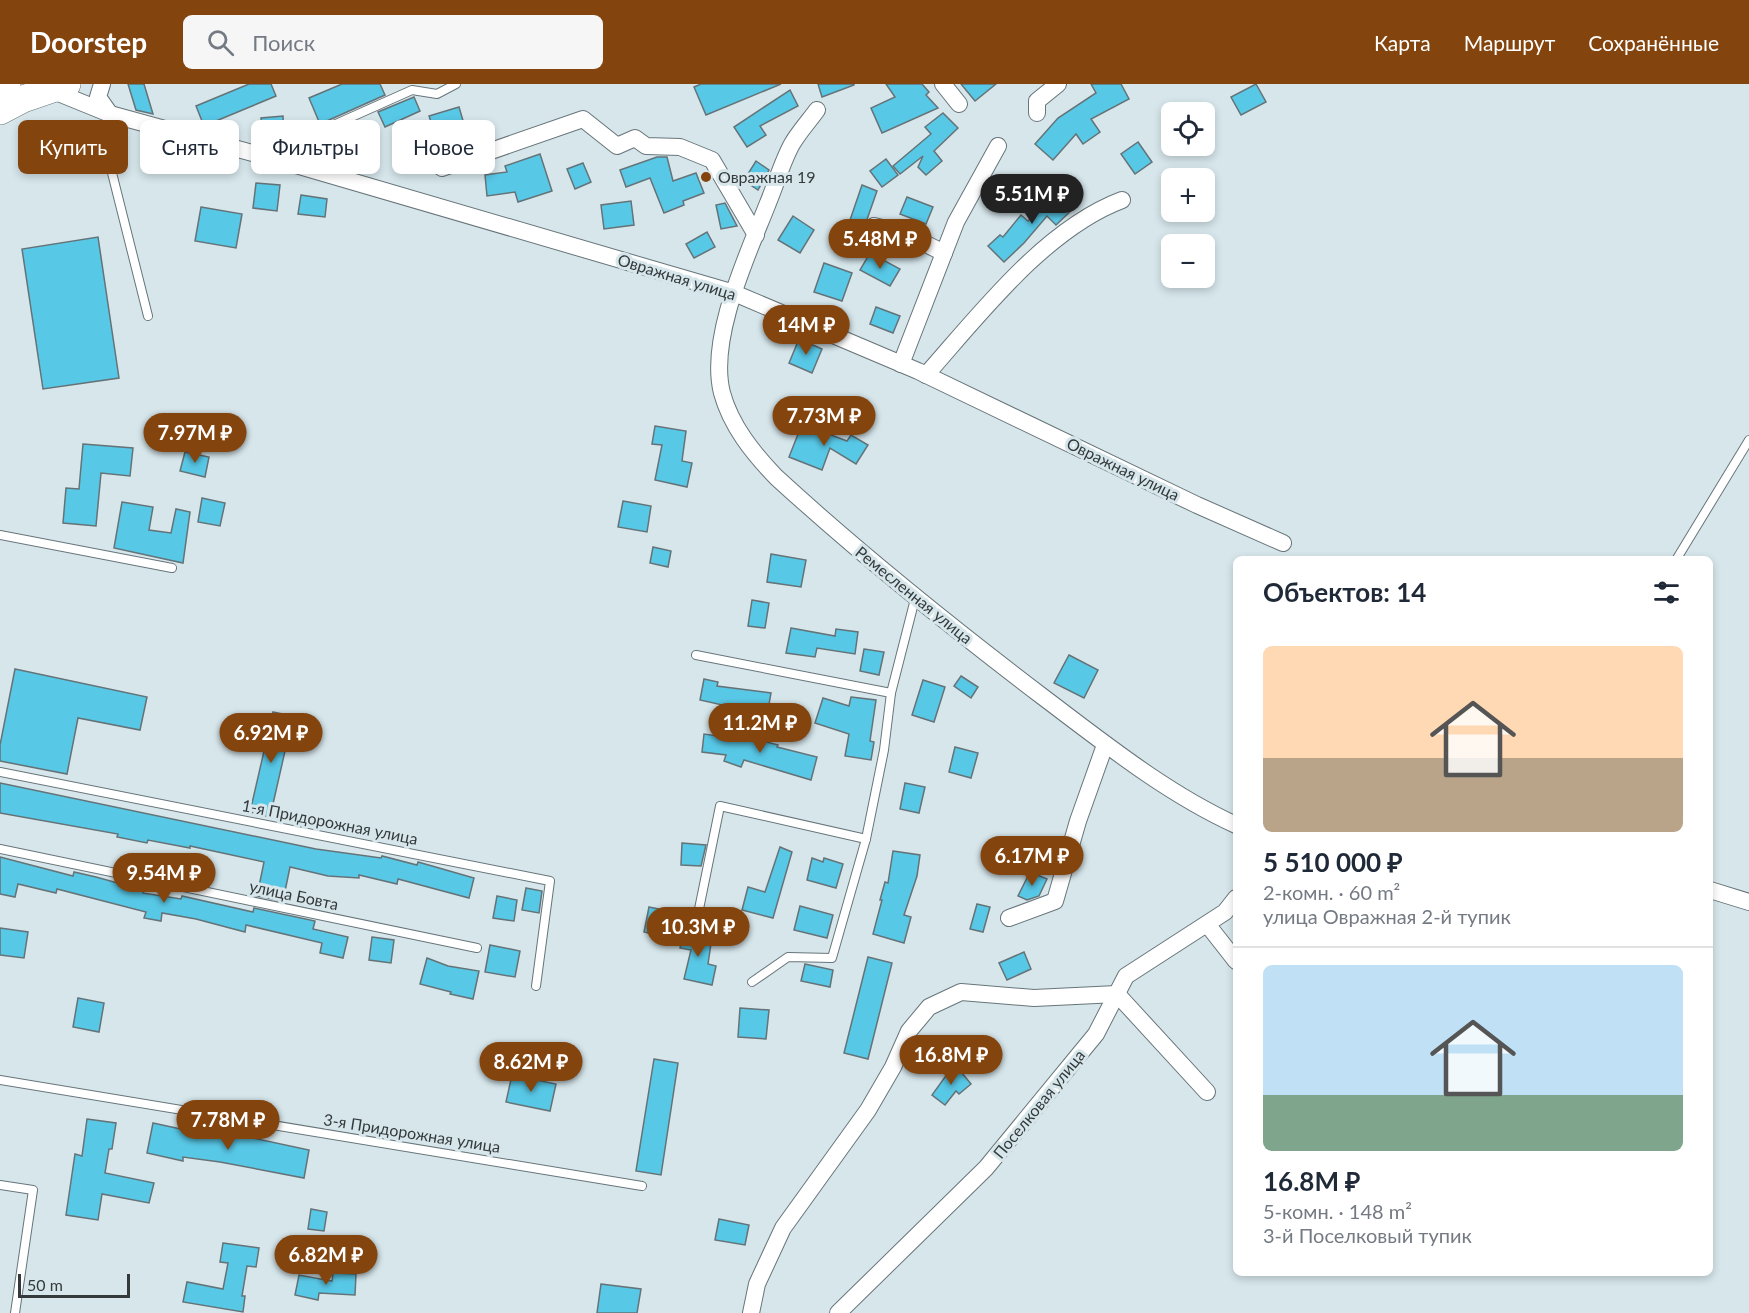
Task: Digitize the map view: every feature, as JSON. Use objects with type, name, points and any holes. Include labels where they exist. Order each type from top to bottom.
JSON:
[{"type":"highway","points":[[0,86],[7,84]]},
{"type":"highway","points":[[0,111],[22,99],[59,87]]},
{"type":"street","points":[[102,84],[98,97],[110,114]]},
{"type":"street","points":[[943,84],[959,104]]},
{"type":"street","points":[[1037,113],[1037,101],[1058,84]]},
{"type":"street","name":"Овражная улица","points":[[59,87],[110,114],[251,153]]},
{"type":"street","name":"Ремесленная улица","points":[[817,110],[792,143],[736,287],[722,341],[719,365],[722,392],[731,416],[743,437],[755,455],[776,477],[915,599],[1105,744],[1201,808],[1233,824]]},
{"type":"street","points":[[495,150],[583,119],[617,146],[635,138],[645,146],[680,147],[712,160],[756,235]]},
{"type":"street","points":[[901,364],[956,222],[998,146]]},
{"type":"street","name":"Овражная улица","points":[[328,174],[736,287],[1283,543]]},
{"type":"street","points":[[926,375],[1028,261],[1101,208],[1122,200]]},
{"type":"street","points":[[874,226],[906,234],[944,253]]},
{"type":"street","points":[[1009,918],[1055,901],[1078,820],[1105,744]]},
{"type":"street","points":[[1713,891],[1749,902]]},
{"type":"street","name":"Поселковая улица","points":[[838,1313],[986,1168],[1096,1034],[1126,976],[1225,912],[1233,902]]},
{"type":"street","points":[[1207,924],[1233,957]]},
{"type":"street","points":[[752,1313],[758,1284],[783,1228],[868,1110],[893,1067],[909,1031],[929,1006],[961,992],[1034,999],[1117,994],[1207,1092]]},
{"type":"lane","points":[[345,120],[412,90],[437,94],[456,84]]},
{"type":"lane","points":[[110,114],[105,145],[148,316]]},
{"type":"lane","points":[[1678,556],[1749,440]]},
{"type":"lane","points":[[0,535],[172,568]]},
{"type":"lane","points":[[752,982],[788,957],[832,958],[866,839],[884,750],[891,693],[915,599]]},
{"type":"lane","points":[[696,655],[891,693]]},
{"type":"lane","name":"1-я Придорожная улица","points":[[0,772],[550,881],[536,986]]},
{"type":"lane","points":[[699,909],[720,806],[866,839]]},
{"type":"lane","name":"улица Бовта","points":[[0,849],[477,948]]},
{"type":"lane","name":"3-я Придорожная улица","points":[[0,1080],[642,1186]]},
{"type":"lane","points":[[0,1185],[33,1190],[15,1313]]},
{"type":"building","points":[[128,84],[144,84],[153,114],[136,110]]},
{"type":"building","points":[[249,84],[271,84],[276,96],[218,120],[202,120],[196,106]]},
{"type":"building","points":[[342,84],[380,84],[385,95],[329,120],[318,120],[309,98]]},
{"type":"building","points":[[701,84],[781,84],[706,115],[694,87]]},
{"type":"building","points":[[818,84],[854,84],[854,85],[822,97]]},
{"type":"building","points":[[886,84],[922,84],[929,92],[926,95],[938,108],[882,133],[871,108],[895,97]]},
{"type":"building","points":[[961,84],[996,84],[975,101]]},
{"type":"building","points":[[1091,84],[1121,84],[1129,99],[1091,119],[1100,132],[1083,144],[1076,134],[1053,160],[1035,144],[1058,118],[1096,93]]},
{"type":"building","points":[[1256,84],[1266,102],[1241,115],[1231,97]]},
{"type":"building","points":[[790,90],[798,106],[760,126],[766,135],[747,147],[734,127]]},
{"type":"building","points":[[414,97],[420,111],[400,120],[392,120],[392,124],[385,127],[378,112]]},
{"type":"building","points":[[459,107],[463,120],[430,120],[429,116]]},
{"type":"building","points":[[943,113],[958,128],[934,151],[942,161],[926,175],[918,167],[923,156],[900,174],[893,166],[931,134],[925,127]]},
{"type":"building","points":[[283,116],[283,120],[261,120],[261,118]]},
{"type":"building","points":[[1138,142],[1152,162],[1135,174],[1121,154]]},
{"type":"building","points":[[540,154],[552,191],[518,202],[515,192],[487,196],[485,175],[507,172],[505,166]]},
{"type":"building","points":[[657,157],[667,157],[673,181],[696,173],[704,193],[683,201],[684,205],[664,213],[650,178],[626,187],[620,170]]},
{"type":"building","points":[[886,159],[898,175],[882,187],[870,171]]},
{"type":"building","points":[[756,161],[769,170],[758,190],[746,182],[746,177]]},
{"type":"building","points":[[583,163],[591,182],[575,189],[567,169]]},
{"type":"building","points":[[256,183],[280,185],[277,211],[253,208]]},
{"type":"building","points":[[862,185],[877,191],[864,228],[849,223]]},
{"type":"building","points":[[1062,189],[1077,205],[1056,225],[1047,216],[1004,262],[988,246],[1000,235],[1003,237],[1021,215],[1028,221]]},
{"type":"building","points":[[301,195],[327,199],[325,217],[298,214]]},
{"type":"building","points":[[907,197],[933,207],[926,224],[900,214]]},
{"type":"building","points":[[631,201],[634,225],[604,229],[601,205]]},
{"type":"building","points":[[725,203],[737,226],[721,229],[716,205]]},
{"type":"building","points":[[201,207],[242,214],[236,248],[195,241]]},
{"type":"building","points":[[793,216],[814,230],[800,253],[778,240]]},
{"type":"building","points":[[707,232],[715,247],[694,258],[686,244]]},
{"type":"building","points":[[98,237],[119,378],[43,389],[22,249]]},
{"type":"building","points":[[870,253],[900,269],[890,286],[860,270]]},
{"type":"building","points":[[824,263],[852,273],[842,301],[814,292]]},
{"type":"building","points":[[876,307],[900,316],[893,333],[870,324]]},
{"type":"building","points":[[799,339],[822,349],[812,373],[789,363]]},
{"type":"building","points":[[802,424],[847,441],[851,435],[868,445],[856,464],[830,448],[822,470],[789,457]]},
{"type":"building","points":[[655,426],[686,431],[682,461],[692,463],[687,487],[655,480],[662,445],[652,444]]},
{"type":"building","points":[[83,444],[133,448],[130,476],[101,473],[96,526],[63,523],[66,488],[79,489]]},
{"type":"building","points":[[185,452],[209,457],[205,477],[180,471]]},
{"type":"building","points":[[202,498],[225,503],[220,526],[198,522]]},
{"type":"building","points":[[623,501],[651,506],[647,532],[618,527]]},
{"type":"building","points":[[122,502],[153,507],[149,530],[171,533],[176,509],[190,512],[183,563],[114,548]]},
{"type":"building","points":[[653,547],[671,551],[668,567],[650,563]]},
{"type":"building","points":[[771,554],[806,560],[801,587],[767,582]]},
{"type":"building","points":[[752,600],[769,603],[765,628],[748,626]]},
{"type":"building","points":[[791,628],[835,636],[836,629],[858,632],[855,654],[817,648],[815,657],[786,653]]},
{"type":"building","points":[[864,649],[884,652],[879,675],[860,671]]},
{"type":"building","points":[[1069,655],[1098,670],[1084,698],[1054,683]]},
{"type":"building","points":[[15,669],[147,697],[140,730],[78,718],[67,774],[0,761],[0,745]]},
{"type":"building","points":[[961,676],[978,687],[971,698],[954,686]]},
{"type":"building","points":[[704,679],[718,682],[717,686],[771,693],[767,716],[726,709],[727,706],[700,700]]},
{"type":"building","points":[[923,680],[945,687],[934,722],[912,715]]},
{"type":"building","points":[[851,697],[876,700],[870,741],[874,742],[871,760],[845,756],[849,734],[815,723],[823,698],[849,706]]},
{"type":"building","points":[[273,712],[293,716],[270,817],[250,812]]},
{"type":"building","points":[[735,730],[752,738],[778,745],[777,747],[817,757],[811,780],[744,760],[741,767],[724,761],[726,755],[702,752],[704,734],[733,738]]},
{"type":"building","points":[[955,747],[978,753],[971,778],[949,772]]},
{"type":"building","points":[[0,783],[316,849],[381,858],[382,856],[417,865],[418,862],[474,878],[469,898],[398,879],[397,884],[359,875],[359,878],[328,876],[290,867],[283,901],[257,896],[264,862],[190,846],[190,848],[148,840],[147,843],[117,837],[118,834],[0,813]]},
{"type":"building","points":[[905,783],[925,787],[919,813],[900,809]]},
{"type":"building","points":[[682,843],[706,845],[701,866],[681,865]]},
{"type":"building","points":[[780,847],[792,852],[773,918],[742,910],[748,887],[765,892]]},
{"type":"building","points":[[893,851],[920,855],[917,876],[904,915],[911,917],[904,943],[873,934],[885,882],[888,883]]},
{"type":"building","points":[[0,857],[73,876],[74,872],[96,877],[143,890],[143,893],[181,899],[182,896],[253,912],[254,908],[315,921],[313,929],[348,937],[343,958],[320,953],[322,943],[246,925],[245,932],[162,913],[161,921],[144,918],[146,912],[57,889],[56,893],[18,884],[15,897],[0,894]]},
{"type":"building","points":[[812,858],[823,862],[824,858],[843,864],[836,888],[807,880]]},
{"type":"building","points":[[1030,872],[1047,879],[1039,896],[1027,900],[1018,896]]},
{"type":"building","points":[[526,888],[542,891],[539,913],[522,910]]},
{"type":"building","points":[[497,896],[517,900],[514,921],[493,918]]},
{"type":"building","points":[[977,904],[990,907],[983,932],[970,929]]},
{"type":"building","points":[[800,906],[833,915],[827,938],[794,930]]},
{"type":"building","points":[[649,907],[679,913],[673,939],[644,932]]},
{"type":"building","points":[[0,928],[28,932],[24,958],[0,955]]},
{"type":"building","points":[[683,932],[712,937],[708,964],[716,966],[712,985],[684,979],[691,950],[680,948]]},
{"type":"building","points":[[372,937],[394,940],[391,963],[369,960]]},
{"type":"building","points":[[490,945],[520,951],[515,977],[485,972]]},
{"type":"building","points":[[1024,952],[1031,969],[1007,980],[999,963]]},
{"type":"building","points":[[868,957],[892,963],[868,1059],[844,1053]]},
{"type":"building","points":[[427,958],[448,966],[479,971],[473,999],[420,984]]},
{"type":"building","points":[[805,964],[833,970],[830,987],[801,981]]},
{"type":"building","points":[[78,998],[104,1003],[99,1032],[73,1027]]},
{"type":"building","points":[[740,1008],[769,1010],[766,1039],[738,1037]]},
{"type":"building","points":[[654,1059],[678,1063],[661,1175],[636,1171]]},
{"type":"building","points":[[957,1067],[971,1084],[959,1094],[956,1091],[945,1105],[932,1095],[945,1077]]},
{"type":"building","points":[[512,1075],[556,1084],[550,1111],[506,1102]]},
{"type":"building","points":[[87,1119],[116,1123],[105,1173],[154,1183],[149,1203],[102,1194],[98,1220],[66,1215],[75,1154],[82,1156]]},
{"type":"building","points":[[153,1123],[204,1134],[243,1138],[243,1136],[309,1150],[304,1178],[220,1162],[183,1157],[183,1161],[147,1153]]},
{"type":"building","points":[[311,1209],[327,1212],[324,1231],[308,1229]]},
{"type":"building","points":[[719,1219],[749,1225],[745,1245],[715,1240]]},
{"type":"building","points":[[223,1243],[259,1248],[256,1267],[247,1266],[242,1296],[245,1296],[243,1312],[183,1302],[187,1282],[223,1289],[228,1263],[220,1262]]},
{"type":"building","points":[[333,1273],[356,1274],[355,1295],[319,1293],[318,1300],[295,1295],[299,1275],[332,1281]]},
{"type":"building","points":[[601,1284],[641,1289],[637,1313],[597,1313]]},
{"type":"place","name":"Овражная 19","points":[[706,177]]}]
